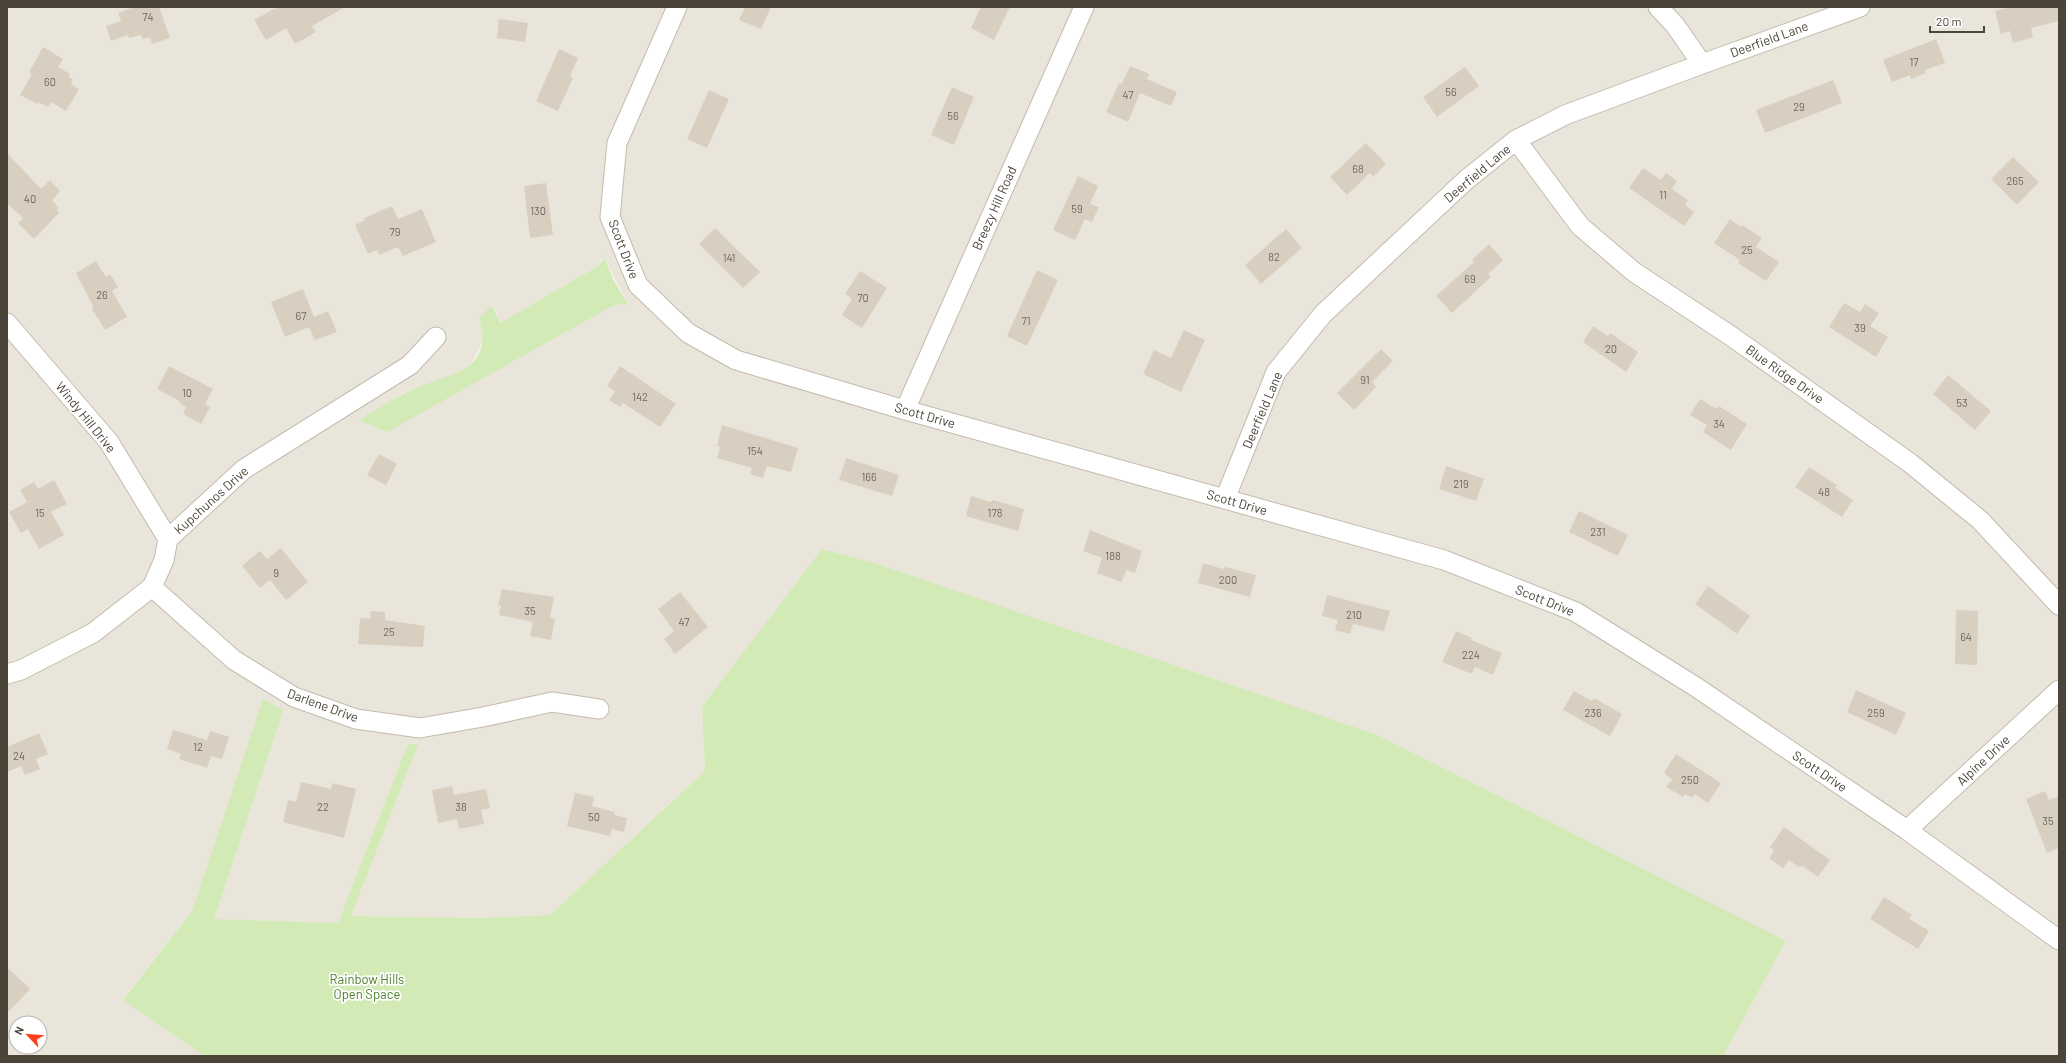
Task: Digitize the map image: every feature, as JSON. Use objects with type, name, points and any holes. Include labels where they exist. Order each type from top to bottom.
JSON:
[{"type":"street","name":"Scott Drive","points":[[677,7],[618,143],[610,217],[638,285],[688,333],[736,360],[905,410],[1444,560],[1576,612],[1696,687],[1907,830],[2059,940]]},
{"type":"street","name":"Breezy Hill Road","points":[[905,410],[1084,7]]},
{"type":"street","points":[[1658,7],[1675,25],[1702,64]]},
{"type":"street","name":"Deerfield Lane","points":[[1225,499],[1276,372],[1323,314],[1466,180],[1516,140],[1565,116],[1702,64],[1860,7]]},
{"type":"street","name":"Blue Ridge Drive","points":[[1516,140],[1580,226],[1634,272],[1731,336],[1910,463],[1980,520],[2059,605]]},
{"type":"street","name":"Windy Hill Drive","points":[[7,323],[109,442],[168,539]]},
{"type":"street","name":"Kupchunos Drive","points":[[7,674],[21,670],[93,633],[152,587],[164,560],[168,539],[244,469],[410,365],[436,337]]},
{"type":"street","name":"Darlene Drive","points":[[152,587],[234,660],[294,697],[356,719],[420,728],[483,717],[552,702],[599,709]]},
{"type":"street","name":"Alpine Drive","points":[[1907,830],[2059,690]]},
{"type":"shaded area","points":[[7,7],[2059,7],[2059,1056],[1723,1056],[1786,941],[702,707],[705,771],[550,915],[481,918],[351,916],[402,783],[364,860],[338,923],[213,919],[252,803],[220,832],[192,911],[123,999],[204,1056],[7,1056]],"holes":[[[603,256],[629,306],[623,303],[614,305],[360,419],[407,391],[458,374],[469,366],[480,348],[483,336],[479,318],[493,305],[500,323],[598,266]]]},
{"type":"green space","points":[[603,255],[614,281],[630,308],[625,304],[614,305],[387,432],[359,420],[407,392],[450,376],[463,370],[473,362],[480,351],[482,337],[479,318],[492,305],[500,323],[598,266],[602,261]]},
{"type":"green space","name":"Rainbow Hills Open Space","points":[[822,549],[880,565],[1375,734],[1786,941],[1723,1056],[204,1056],[123,1000],[192,911],[263,699],[283,710],[214,919],[338,923],[408,744],[418,744],[351,916],[481,918],[550,915],[705,771],[702,707]]},
{"type":"building","points":[[134,7],[159,7],[170,38],[152,44],[150,37],[143,39],[141,35],[129,38],[128,35],[111,41],[106,26],[121,21],[118,13]]},
{"type":"building","points":[[282,7],[345,7],[312,26],[316,32],[295,44],[286,28],[266,40],[254,20],[274,9]]},
{"type":"building","points":[[745,7],[771,7],[761,29],[739,20]]},
{"type":"building","points":[[981,7],[1010,7],[994,40],[971,28]]},
{"type":"building","points":[[2011,7],[2059,7],[2059,21],[2031,28],[2033,37],[2013,43],[2010,31],[2001,34],[1995,11]]},
{"type":"building","points":[[499,19],[528,23],[525,42],[497,38]]},
{"type":"building","points":[[1936,39],[1945,63],[1925,70],[1926,73],[1911,79],[1910,75],[1892,82],[1883,60]]},
{"type":"building","points":[[43,47],[63,59],[58,67],[70,74],[68,77],[73,79],[71,84],[79,89],[66,111],[51,102],[48,107],[38,102],[37,104],[20,95],[32,74],[29,72]]},
{"type":"building","points":[[559,49],[578,58],[570,76],[573,78],[558,111],[536,101]]},
{"type":"building","points":[[1130,66],[1149,74],[1147,79],[1177,92],[1171,106],[1140,93],[1128,122],[1106,112],[1119,83],[1122,84]]},
{"type":"building","points":[[1465,67],[1479,86],[1437,117],[1423,97]]},
{"type":"building","points":[[1833,80],[1842,103],[1765,133],[1756,110]]},
{"type":"building","points":[[952,87],[974,97],[954,145],[931,135]]},
{"type":"building","points":[[709,90],[729,99],[707,148],[687,139]]},
{"type":"building","points":[[1366,143],[1386,164],[1373,177],[1370,173],[1347,195],[1330,177]]},
{"type":"building","points":[[7,153],[41,189],[50,180],[60,191],[52,200],[58,207],[57,210],[59,213],[34,239],[18,223],[23,218],[7,203]]},
{"type":"building","points":[[2013,157],[2039,182],[2017,205],[1991,179]]},
{"type":"building","points":[[1643,168],[1661,180],[1666,173],[1677,181],[1672,189],[1688,200],[1685,205],[1694,212],[1684,226],[1629,188]]},
{"type":"building","points":[[1078,176],[1098,186],[1090,204],[1099,207],[1092,222],[1085,219],[1075,240],[1053,230]]},
{"type":"building","points":[[546,183],[553,235],[530,238],[524,186]]},
{"type":"building","points":[[392,206],[398,219],[422,209],[436,242],[403,256],[398,247],[379,255],[377,250],[368,254],[355,225],[365,220],[364,218]]},
{"type":"building","points":[[1730,219],[1741,227],[1742,225],[1762,238],[1756,247],[1779,262],[1766,281],[1738,263],[1740,260],[1714,243]]},
{"type":"building","points":[[715,228],[760,272],[743,288],[699,244]]},
{"type":"building","points":[[1286,229],[1302,248],[1261,284],[1245,265]]},
{"type":"building","points":[[1489,244],[1503,260],[1488,274],[1491,277],[1452,313],[1436,296],[1474,262],[1472,260]]},
{"type":"building","points":[[96,261],[106,277],[110,274],[118,287],[112,291],[127,317],[105,330],[92,309],[93,306],[76,273]]},
{"type":"building","points":[[1037,270],[1058,280],[1027,346],[1007,336]]},
{"type":"building","points":[[860,271],[887,288],[862,328],[842,315],[852,299],[845,294]]},
{"type":"building","points":[[303,289],[314,317],[328,311],[337,332],[315,340],[309,327],[285,337],[271,302]]},
{"type":"building","points":[[1844,303],[1860,312],[1865,304],[1879,313],[1870,326],[1888,337],[1876,357],[1829,327]]},
{"type":"building","points":[[1593,326],[1608,336],[1610,333],[1638,352],[1626,372],[1583,342]]},
{"type":"building","points":[[1184,330],[1205,340],[1181,392],[1143,374],[1154,350],[1171,358]]},
{"type":"building","points":[[1381,349],[1393,361],[1372,382],[1376,387],[1354,410],[1337,393]]},
{"type":"building","points":[[169,366],[213,389],[205,404],[210,407],[201,424],[183,414],[186,407],[179,403],[180,401],[157,389]]},
{"type":"building","points":[[620,366],[676,404],[660,427],[623,403],[620,407],[609,400],[615,391],[607,386]]},
{"type":"building","points":[[1948,375],[1991,411],[1975,430],[1933,394]]},
{"type":"building","points":[[1700,399],[1717,409],[1719,406],[1747,424],[1731,450],[1703,432],[1707,425],[1690,415]]},
{"type":"building","points":[[722,425],[798,448],[791,472],[767,466],[763,478],[750,474],[752,468],[717,458],[720,447],[717,446]]},
{"type":"building","points":[[379,454],[397,464],[386,485],[367,475]]},
{"type":"building","points":[[846,458],[899,475],[892,496],[839,480]]},
{"type":"building","points":[[1446,466],[1484,479],[1476,501],[1439,489]]},
{"type":"building","points":[[1809,467],[1837,485],[1835,488],[1853,500],[1842,517],[1795,487]]},
{"type":"building","points":[[54,480],[67,504],[51,512],[64,535],[39,549],[28,529],[21,533],[9,512],[27,502],[20,490],[34,482],[38,489]]},
{"type":"building","points":[[971,496],[990,502],[993,500],[1024,509],[1018,531],[966,516]]},
{"type":"building","points":[[1579,511],[1628,535],[1618,556],[1569,532]]},
{"type":"building","points":[[1090,530],[1142,551],[1135,573],[1126,570],[1122,582],[1097,573],[1102,558],[1083,551]]},
{"type":"building","points":[[281,548],[308,582],[286,600],[270,580],[260,588],[242,566],[260,551],[267,559]]},
{"type":"building","points":[[1203,563],[1223,569],[1225,567],[1256,575],[1250,597],[1198,583]]},
{"type":"building","points":[[1708,586],[1750,616],[1737,634],[1695,604]]},
{"type":"building","points":[[502,589],[554,597],[550,617],[555,619],[551,640],[530,636],[533,622],[499,615],[501,605],[498,605]]},
{"type":"building","points":[[680,592],[708,627],[675,654],[664,639],[674,631],[658,609]]},
{"type":"building","points":[[1327,595],[1390,611],[1384,631],[1353,624],[1350,634],[1335,630],[1338,620],[1322,616]]},
{"type":"building","points":[[1956,610],[1978,611],[1977,665],[1955,664]]},
{"type":"building","points":[[371,611],[385,612],[385,620],[425,626],[423,647],[358,644],[360,618],[370,619]]},
{"type":"building","points":[[1456,631],[1472,638],[1471,640],[1502,653],[1493,675],[1475,667],[1472,674],[1442,662]]},
{"type":"building","points":[[1856,690],[1906,713],[1896,735],[1847,712]]},
{"type":"building","points":[[1574,691],[1592,701],[1594,698],[1622,714],[1610,736],[1563,710]]},
{"type":"building","points":[[173,730],[207,740],[210,731],[229,737],[222,759],[211,756],[207,768],[179,759],[181,754],[167,749]]},
{"type":"building","points":[[39,733],[48,754],[36,759],[40,769],[25,775],[21,766],[7,772],[7,747]]},
{"type":"building","points":[[1676,754],[1721,783],[1708,803],[1695,794],[1693,798],[1685,794],[1683,797],[1666,787],[1672,779],[1664,773]]},
{"type":"building","points":[[301,782],[331,789],[332,783],[356,789],[344,838],[283,822],[288,800],[296,802]]},
{"type":"building","points":[[452,786],[454,795],[486,789],[490,808],[481,810],[484,824],[459,829],[457,819],[438,823],[432,790]]},
{"type":"building","points":[[2045,791],[2049,800],[2059,796],[2059,848],[2047,853],[2026,799]]},
{"type":"building","points":[[575,793],[594,797],[592,806],[614,812],[615,815],[627,818],[624,832],[612,829],[610,836],[567,826]]},
{"type":"building","points":[[1784,827],[1830,860],[1818,877],[1802,866],[1798,867],[1789,860],[1783,868],[1769,858],[1774,850],[1770,847]]},
{"type":"building","points":[[1884,897],[1912,915],[1909,919],[1929,931],[1918,949],[1870,919]]},
{"type":"building","points":[[7,967],[30,989],[7,1013]]}]
